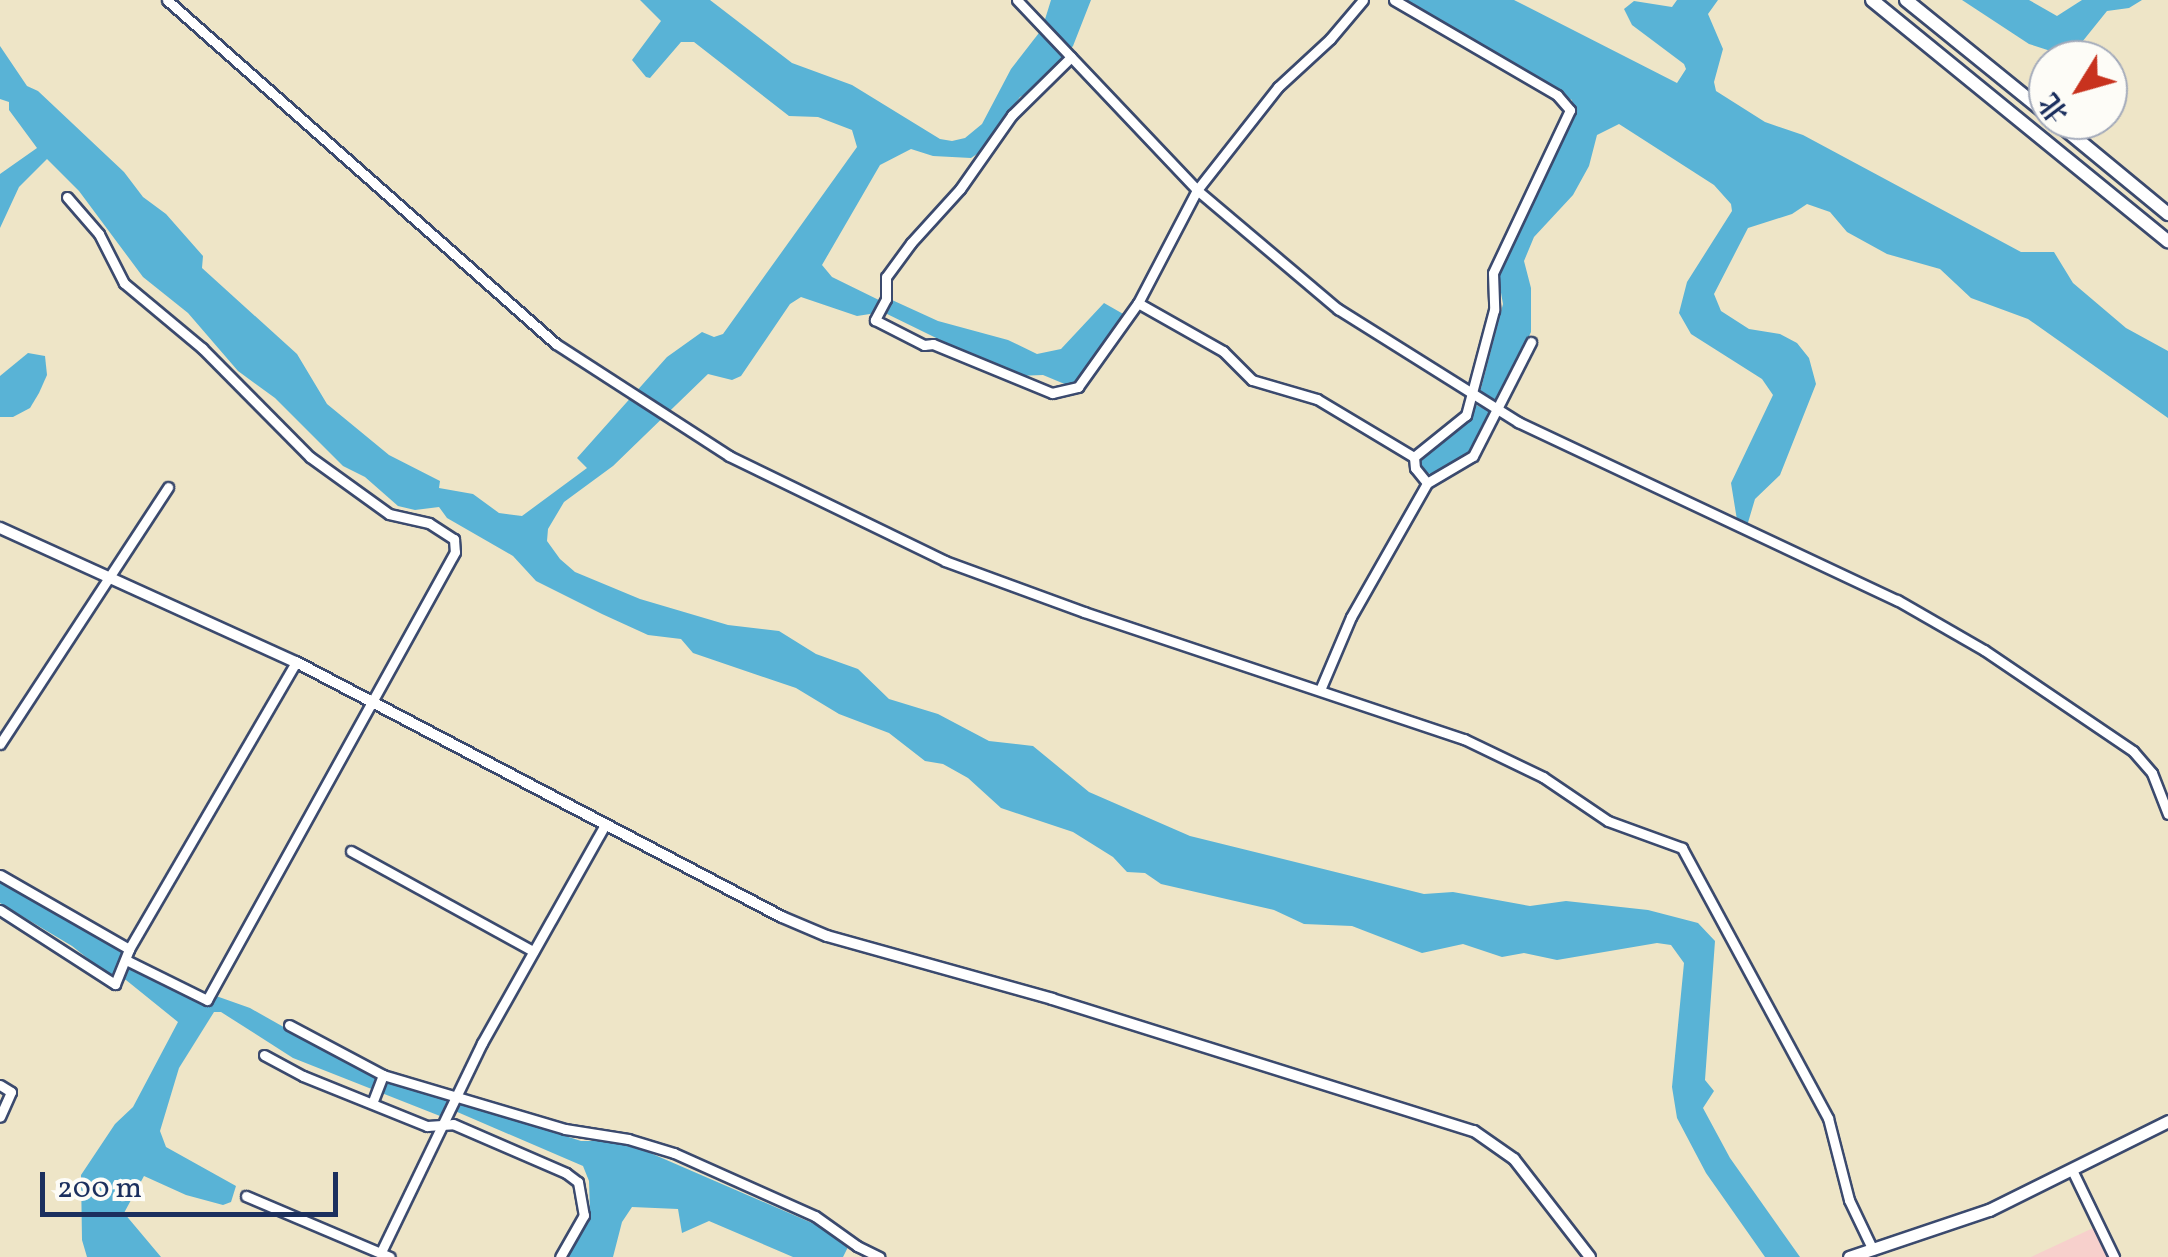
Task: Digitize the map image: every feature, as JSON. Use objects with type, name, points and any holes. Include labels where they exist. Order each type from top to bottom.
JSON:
[{"type":"main road","points":[[1872,0],[2168,241]]},
{"type":"main road","points":[[1906,0],[2028,99]]},
{"type":"main road","points":[[2078,140],[2168,214]]},
{"type":"main road","points":[[1849,1257],[1972,1217],[2168,1121]]},
{"type":"street","points":[[166,0],[539,330],[622,391],[730,456],[946,560],[1084,612],[1485,748],[1543,777],[1608,822],[1686,852],[1828,1118],[1849,1200],[1873,1250]]},
{"type":"street","points":[[1016,0],[1197,190],[1322,296],[1471,396],[1655,488],[1897,600],[1954,632],[2133,751],[2152,773],[2168,814]]},
{"type":"street","points":[[1070,56],[1012,115],[960,188],[911,242],[886,278],[886,299],[875,320],[924,345],[932,344],[1030,386],[1058,393],[1078,387],[1138,303],[1197,190],[1278,86],[1330,39],[1363,0]]},
{"type":"street","points":[[1394,0],[1557,96],[1570,110],[1493,273],[1494,310],[1460,424],[1426,442],[1414,457]]},
{"type":"street","points":[[68,197],[99,234],[124,283],[202,348],[310,457],[389,514],[429,524],[454,538],[454,552],[208,1000],[128,961]]},
{"type":"street","points":[[1138,303],[1223,350],[1252,380],[1317,399],[1414,457],[1416,468],[1427,483]]},
{"type":"street","points":[[1320,690],[1352,618],[1427,483],[1468,461],[1500,410],[1531,342]]},
{"type":"street","points":[[0,744],[168,488]]},
{"type":"street","points":[[0,528],[296,662],[826,936],[1052,1000],[1474,1131],[1514,1159],[1590,1257]]},
{"type":"street","points":[[0,910],[115,984],[128,961],[129,949],[296,662]]},
{"type":"street","points":[[246,1196],[340,1240],[385,1254],[440,1124],[605,825]]},
{"type":"street","points":[[351,851],[533,951]]},
{"type":"street","points":[[0,875],[129,949]]},
{"type":"street","points":[[289,1025],[384,1075],[565,1129],[628,1139],[674,1153],[815,1216],[856,1246],[880,1257]]},
{"type":"street","points":[[264,1055],[302,1076],[373,1101],[427,1126],[453,1124],[578,1182],[584,1216],[560,1257]]},
{"type":"street","points":[[373,1101],[384,1075]]},
{"type":"street","points":[[0,1086],[12,1092],[0,1118]]},
{"type":"street","points":[[2072,1170],[2114,1257]]},
{"type":"shaded area","points":[[2093,1228],[2108,1257],[2031,1257]]},
{"type":"water","points":[[640,0],[710,0],[792,63],[852,85],[940,139],[952,141],[965,138],[982,124],[1011,69],[1042,29],[1051,0],[1091,0],[1073,46],[1034,90],[1020,97],[983,150],[971,158],[933,156],[911,149],[880,165],[822,265],[832,277],[887,304],[892,300],[938,321],[1008,340],[1037,354],[1061,349],[1104,303],[1125,315],[1076,383],[1067,385],[1043,375],[1014,376],[883,312],[857,316],[801,297],[790,304],[741,376],[732,380],[708,374],[613,466],[564,502],[548,529],[547,541],[560,559],[575,572],[640,599],[728,625],[779,631],[816,654],[858,669],[889,699],[938,714],[989,741],[1033,746],[1089,792],[1190,836],[1424,894],[1453,892],[1530,906],[1566,901],[1648,910],[1698,923],[1715,941],[1705,1080],[1714,1091],[1703,1108],[1730,1158],[1800,1257],[1765,1257],[1706,1173],[1677,1118],[1672,1087],[1684,963],[1671,945],[1657,943],[1557,960],[1524,953],[1502,957],[1463,944],[1422,953],[1352,926],[1304,924],[1274,910],[1161,884],[1145,873],[1127,872],[1113,857],[1073,832],[1001,808],[968,778],[943,764],[925,761],[889,733],[839,714],[796,688],[693,653],[681,639],[648,635],[536,581],[513,556],[447,518],[439,507],[415,510],[398,506],[365,477],[343,466],[275,398],[238,371],[188,313],[143,277],[79,191],[47,159],[19,187],[0,228],[0,174],[37,148],[9,110],[9,102],[0,99],[0,46],[27,86],[38,91],[124,172],[143,197],[166,214],[203,256],[202,268],[297,354],[327,404],[389,455],[440,481],[439,488],[473,494],[499,513],[522,516],[587,468],[577,458],[667,357],[702,332],[714,337],[723,334],[857,147],[852,130],[818,117],[789,116],[694,42],[681,42],[650,78],[646,77],[632,60],[661,21]]},
{"type":"water","points":[[1399,0],[1514,0],[1677,83],[1686,69],[1684,64],[1632,25],[1624,9],[1634,1],[1672,7],[1677,0],[1718,0],[1708,14],[1723,49],[1714,82],[1716,91],[1765,122],[1803,135],[2021,252],[2054,252],[2073,283],[2126,328],[2168,351],[2168,418],[2028,319],[1971,298],[1940,269],[1887,254],[1847,232],[1830,212],[1807,204],[1792,214],[1748,228],[1714,294],[1721,311],[1749,329],[1780,334],[1797,343],[1809,358],[1816,384],[1780,475],[1755,499],[1747,526],[1737,520],[1731,483],[1773,395],[1762,379],[1691,334],[1679,313],[1687,282],[1732,211],[1731,204],[1714,185],[1619,124],[1597,135],[1589,166],[1573,195],[1534,237],[1524,261],[1531,288],[1531,332],[1499,402],[1480,392],[1503,304],[1497,270],[1565,133],[1573,113],[1572,100]]},
{"type":"water","points":[[1962,0],[2029,0],[2057,16],[2082,0],[2142,0],[2129,8],[2107,11],[2084,40],[2028,40],[2028,43]]},
{"type":"water","points":[[28,353],[45,356],[47,375],[30,408],[13,417],[0,417],[0,376]]},
{"type":"water","points":[[1474,404],[1493,413],[1473,449],[1436,475],[1427,473],[1420,463],[1423,455],[1434,443],[1460,429]]},
{"type":"water","points":[[0,879],[124,952],[137,968],[250,1008],[358,1069],[581,1141],[610,1141],[648,1152],[819,1226],[848,1247],[843,1257],[793,1257],[709,1221],[682,1233],[678,1209],[632,1207],[622,1222],[613,1257],[565,1257],[590,1211],[589,1181],[583,1166],[455,1111],[440,1116],[293,1058],[221,1012],[214,1012],[179,1068],[160,1131],[166,1147],[236,1186],[231,1202],[223,1205],[186,1195],[144,1176],[124,1213],[161,1257],[87,1257],[82,1240],[81,1175],[115,1124],[133,1107],[178,1022],[126,980],[111,977],[72,946],[0,903]]}]
